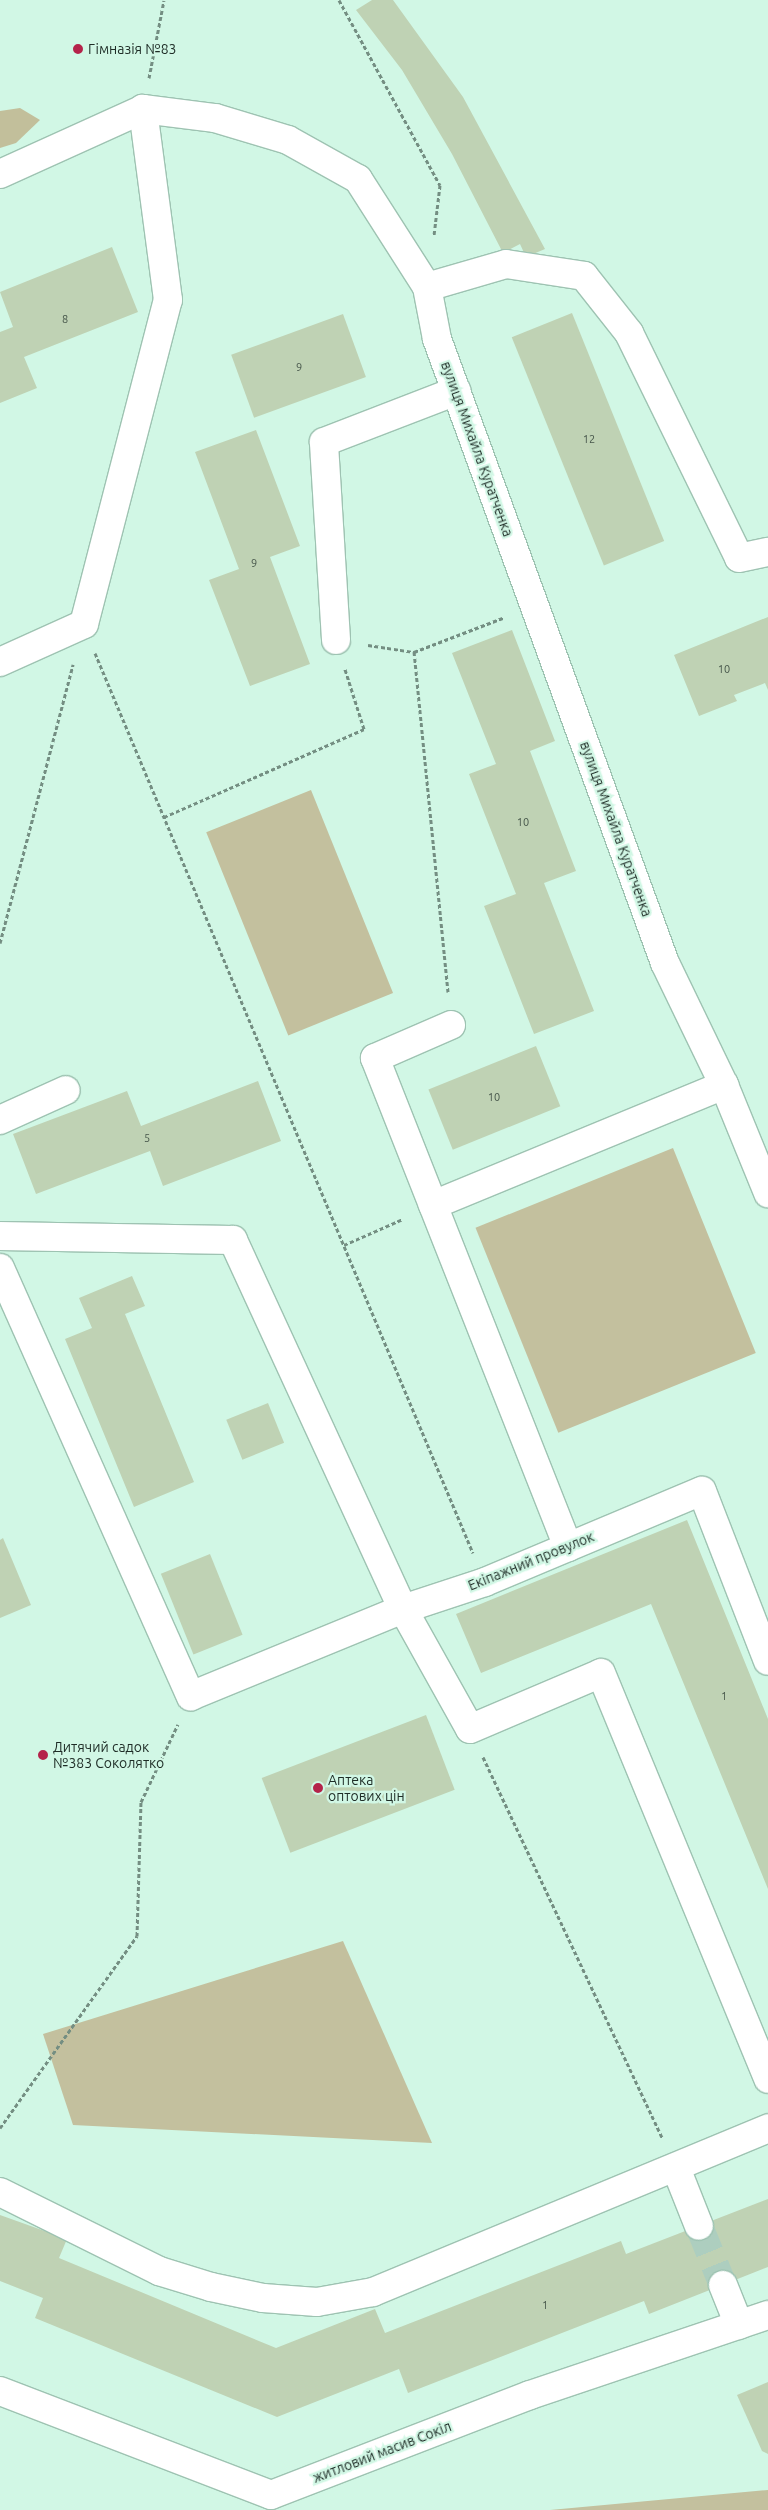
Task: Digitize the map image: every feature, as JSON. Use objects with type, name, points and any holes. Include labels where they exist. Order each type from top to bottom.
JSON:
[{"type":"lane","points":[[0,174],[142,109],[168,300],[84,624],[0,662]]},
{"type":"lane","name":"вулиця Михайла Куратченка","points":[[142,109],[215,118],[288,140],[358,180],[427,287],[437,339],[665,964],[724,1085],[768,1193]]},
{"type":"lane","points":[[427,287],[506,264],[584,276],[628,333],[738,558],[768,552]]},
{"type":"lane","points":[[336,640],[324,442],[456,391]]},
{"type":"lane","points":[[451,1026],[375,1058],[568,1547]]},
{"type":"lane","points":[[433,1205],[724,1085]]},
{"type":"lane","points":[[0,1120],[66,1090]]},
{"type":"lane","points":[[0,1236],[233,1240],[403,1609],[470,1729],[601,1673],[768,2079]]},
{"type":"lane","points":[[0,1268],[191,1696]]},
{"type":"lane","name":"Екіпажний провулок","points":[[191,1696],[403,1609],[484,1582],[702,1492],[768,1661]]},
{"type":"lane","points":[[0,2192],[159,2271],[211,2287],[263,2298],[317,2302],[373,2292],[676,2168],[768,2128]]},
{"type":"lane","points":[[676,2168],[699,2226]]},
{"type":"lane","points":[[723,2285],[739,2325]]},
{"type":"lane","name":"житловий масив Сокіл","points":[[0,2391],[270,2495],[530,2395],[768,2315]]},
{"type":"path","points":[[142,109],[164,0]]},
{"type":"path","points":[[339,0],[440,185],[427,287]]},
{"type":"path","points":[[164,817],[364,729],[336,640],[414,652],[534,606]]},
{"type":"path","points":[[84,624],[484,1582]]},
{"type":"path","points":[[0,942],[84,624]]},
{"type":"path","points":[[414,652],[451,1026]]},
{"type":"path","points":[[344,1245],[433,1205]]},
{"type":"path","points":[[0,2128],[138,1936],[141,1802],[191,1696]]},
{"type":"path","points":[[470,1729],[676,2168]]},
{"type":"shaded area","points":[[20,108],[40,120],[16,143],[0,148],[0,111]]},
{"type":"shaded area","points":[[311,790],[393,993],[288,1035],[206,832]]},
{"type":"shaded area","points":[[673,1148],[756,1353],[558,1433],[476,1228]]},
{"type":"shaded area","points":[[343,1941],[432,2143],[73,2125],[43,2034]]},
{"type":"shaded area","points":[[768,2490],[768,2510],[550,2510]]},
{"type":"building","points":[[372,0],[393,0],[463,97],[545,249],[526,257],[520,244],[503,253],[452,154],[402,70],[356,10]]},
{"type":"building","points":[[112,247],[138,312],[24,357],[37,388],[0,403],[0,332],[13,327],[0,292]]},
{"type":"building","points":[[572,313],[664,541],[604,565],[512,337]]},
{"type":"building","points":[[343,314],[366,377],[254,418],[231,355]]},
{"type":"building","points":[[256,430],[300,546],[270,557],[310,664],[250,686],[209,580],[239,569],[195,452]]},
{"type":"building","points":[[768,617],[768,690],[765,683],[734,695],[737,701],[699,716],[674,655]]},
{"type":"building","points":[[512,630],[555,741],[530,751],[576,871],[544,883],[594,1011],[534,1034],[484,906],[516,894],[469,774],[496,764],[452,653]]},
{"type":"building","points":[[536,1046],[560,1106],[453,1150],[428,1089]]},
{"type":"building","points":[[258,1081],[281,1141],[163,1186],[150,1151],[36,1194],[13,1134],[127,1091],[141,1126]]},
{"type":"building","points":[[132,1276],[145,1306],[125,1314],[194,1482],[134,1507],[65,1339],[92,1328],[79,1298]]},
{"type":"building","points":[[268,1403],[284,1443],[242,1460],[226,1420]]},
{"type":"building","points":[[687,1520],[768,1719],[768,1889],[651,1604],[481,1673],[456,1614]]},
{"type":"building","points":[[3,1538],[31,1605],[0,1618],[0,1540]]},
{"type":"building","points":[[210,1554],[243,1635],[193,1655],[161,1574]]},
{"type":"building","points":[[426,1715],[455,1790],[290,1853],[262,1778]]},
{"type":"building","points":[[768,2199],[768,2267],[649,2314],[644,2301],[408,2393],[399,2369],[277,2417],[35,2318],[43,2298],[0,2281],[0,2215],[67,2239],[59,2258],[276,2348],[375,2309],[385,2333],[621,2241],[626,2254]]},
{"type":"building","points":[[768,2382],[768,2454],[762,2451],[737,2395]]},
{"type":"tunnel","points":[[699,2226],[723,2285]]},
{"type":"place","name":"Гімназія №83","points":[[78,49]]},
{"type":"place","name":"Дитячий садок №383 Соколятко","points":[[43,1755]]},
{"type":"place","name":"Аптека оптових цін","points":[[318,1788]]}]
